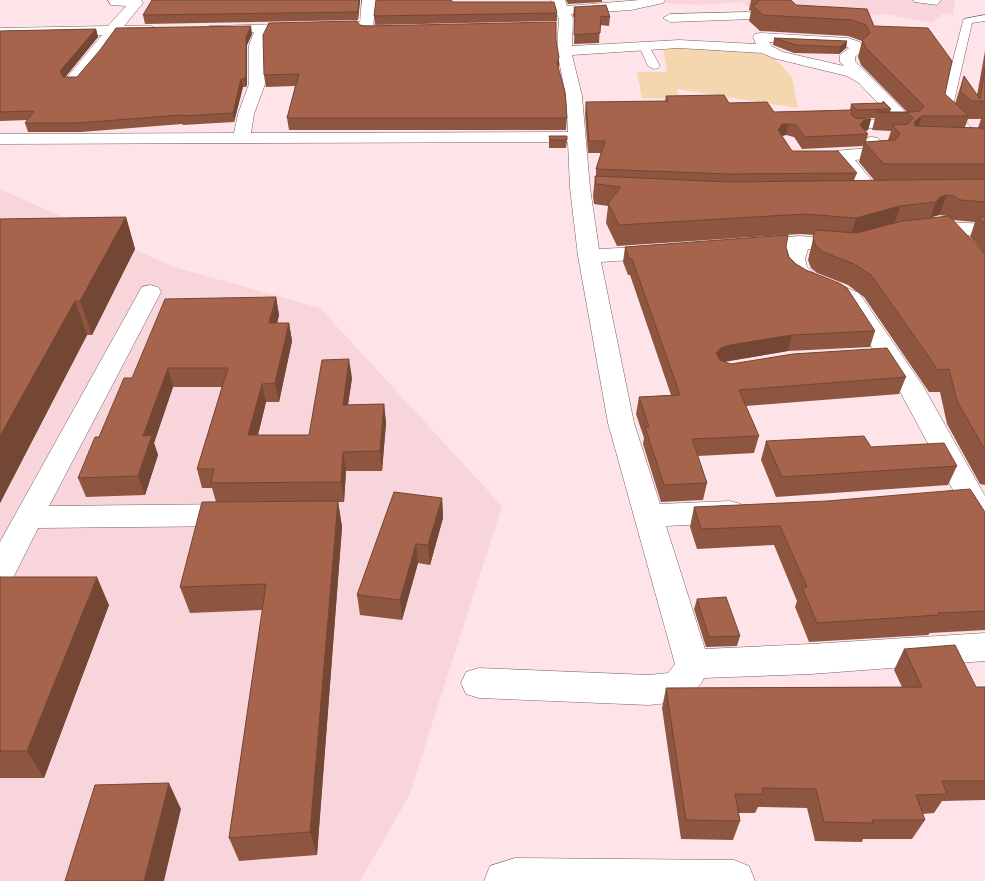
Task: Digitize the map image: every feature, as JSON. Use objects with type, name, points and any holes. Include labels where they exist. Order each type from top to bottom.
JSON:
[{"type":"street","points":[[369,0],[366,31],[396,30]]},
{"type":"street","points":[[541,4],[644,4],[658,0]]},
{"type":"street","points":[[72,81],[136,3],[112,3]]},
{"type":"street","points":[[644,4],[670,18],[748,16]]},
{"type":"street","points":[[480,683],[649,690],[677,687],[690,674],[692,664],[621,423],[589,256],[589,189],[577,137],[574,96],[560,27],[566,19],[560,5]]},
{"type":"street","points":[[670,18],[679,44]]},
{"type":"street","points":[[80,31],[93,19]]},
{"type":"street","points":[[197,30],[365,26]]},
{"type":"street","points":[[242,137],[246,114],[257,84],[256,45],[263,29]]},
{"type":"street","points":[[0,32],[168,30]]},
{"type":"street","points":[[765,49],[760,37],[848,42],[855,45],[857,49],[849,53],[847,59],[862,79],[907,124],[858,124]]},
{"type":"street","points":[[564,51],[679,44],[765,49],[778,55],[852,73],[862,79]]},
{"type":"street","points":[[872,193],[832,155],[883,153],[868,137],[903,137],[893,124]]},
{"type":"street","points":[[0,139],[577,137]]},
{"type":"street","points":[[852,193],[891,193]]},
{"type":"street","points":[[929,211],[948,228],[966,249]]},
{"type":"street","points":[[903,233],[948,228],[985,230]]},
{"type":"street","points":[[733,247],[800,242],[850,246],[868,241]]},
{"type":"street","points":[[800,242],[794,259],[796,268],[804,277],[851,298],[910,386],[971,503]]},
{"type":"street","points":[[589,256],[675,251]]},
{"type":"street","points":[[0,573],[28,517],[150,292]]},
{"type":"street","points":[[861,356],[888,355]]},
{"type":"street","points":[[647,516],[752,511]]},
{"type":"street","points":[[28,517],[263,515]]},
{"type":"street","points":[[692,664],[812,659],[985,647]]},
{"type":"street","points":[[510,880],[734,881]]},
{"type":"lane","points":[[918,0],[934,3],[936,0]]},
{"type":"lane","points":[[982,144],[946,111],[968,21],[985,18]]},
{"type":"lane","points":[[644,46],[654,66]]},
{"type":"lane","points":[[962,125],[977,125]]},
{"type":"lane","points":[[961,141],[982,144]]},
{"type":"shaded area","points":[[667,0],[955,0],[953,15],[944,13],[932,23],[886,14],[870,16],[760,16],[742,2],[697,5],[662,3]]},
{"type":"shaded area","points":[[697,47],[770,53],[792,77],[798,108],[677,89],[679,99],[642,98],[637,72],[667,72],[663,48]]},
{"type":"shaded area","points":[[0,189],[174,267],[320,308],[502,506],[409,796],[360,881],[0,881]]},
{"type":"building","points":[[152,0],[359,0],[358,12],[143,15]]},
{"type":"building","points":[[376,0],[554,2],[557,13],[374,16]]},
{"type":"building","points":[[759,0],[791,0],[796,5],[867,9],[874,26],[928,28],[952,61],[945,94],[969,116],[922,116],[914,122],[915,126],[981,128],[985,130],[985,164],[884,164],[864,142],[895,140],[900,134],[892,125],[908,124],[913,118],[908,113],[877,112],[913,112],[920,111],[924,106],[866,48],[862,40],[870,33],[866,25],[852,20],[763,15],[752,5],[757,4]]},
{"type":"building","points":[[606,5],[610,17],[601,16],[600,33],[574,35],[574,7]]},
{"type":"building","points":[[357,21],[360,25],[365,26],[556,22],[556,40],[559,57],[557,63],[565,92],[567,118],[287,118],[299,74],[264,75],[263,35],[269,23]]},
{"type":"building","points":[[251,26],[246,37],[246,75],[244,79],[241,79],[233,113],[78,123],[25,123],[34,111],[0,112],[0,31],[96,29],[60,71],[63,77],[77,77],[116,28]]},
{"type":"building","points":[[774,38],[847,41],[840,47],[796,45]]},
{"type":"building","points":[[985,69],[985,101],[971,101],[960,91],[964,76],[980,99]]},
{"type":"building","points":[[724,95],[729,103],[767,102],[774,112],[852,110],[851,114],[855,118],[871,119],[864,120],[860,125],[868,134],[805,137],[796,125],[789,124],[782,124],[778,130],[792,151],[838,151],[857,173],[728,174],[596,169],[605,141],[589,141],[586,102],[668,101],[666,96]]},
{"type":"building","points":[[883,101],[891,109],[857,110],[851,104],[884,103]]},
{"type":"building","points":[[549,136],[567,136],[567,140],[550,140]]},
{"type":"building","points":[[595,176],[730,182],[985,179],[985,202],[960,200],[954,196],[947,195],[940,197],[936,202],[900,206],[856,218],[805,214],[619,225],[608,203],[621,187],[596,184]]},
{"type":"building","points":[[949,216],[985,254],[985,450],[957,401],[949,369],[938,370],[871,275],[854,264],[823,252],[816,246],[813,239],[815,230],[857,233],[902,221]]},
{"type":"building","points":[[126,217],[80,301],[75,301],[0,436],[0,219]]},
{"type":"building","points":[[978,217],[985,217],[985,224]]},
{"type":"building","points":[[788,235],[786,247],[789,257],[806,270],[847,288],[875,331],[792,335],[730,345],[721,348],[716,353],[720,360],[731,364],[793,354],[887,348],[906,377],[739,390],[759,436],[692,439],[707,483],[664,485],[645,427],[649,427],[639,397],[680,395],[632,259],[629,259],[625,247]]},
{"type":"building","points":[[276,297],[269,323],[289,323],[275,383],[262,384],[248,435],[309,435],[322,360],[349,359],[343,405],[384,404],[380,451],[343,452],[341,482],[211,483],[214,469],[197,469],[228,368],[168,368],[143,436],[152,435],[138,476],[78,478],[95,437],[99,437],[124,378],[132,378],[165,299]]},
{"type":"building","points":[[864,436],[871,447],[944,443],[957,466],[782,477],[766,441]]},
{"type":"building","points":[[970,489],[985,512],[985,611],[817,623],[802,587],[807,587],[780,526],[701,529],[694,507],[827,501]]},
{"type":"building","points":[[394,492],[442,498],[428,545],[416,544],[400,600],[357,595]]},
{"type":"building","points":[[338,501],[310,832],[229,838],[266,584],[180,587],[202,502]]},
{"type":"building","points":[[0,577],[97,577],[27,751],[0,751]]},
{"type":"building","points":[[726,597],[740,636],[709,637],[697,599]]},
{"type":"building","points":[[955,645],[976,687],[985,687],[985,781],[942,781],[947,794],[916,795],[925,820],[872,820],[873,823],[824,822],[816,789],[762,788],[763,794],[735,794],[740,821],[686,820],[666,688],[922,687],[904,649]]},
{"type":"building","points":[[169,783],[144,881],[65,881],[95,785]]}]
